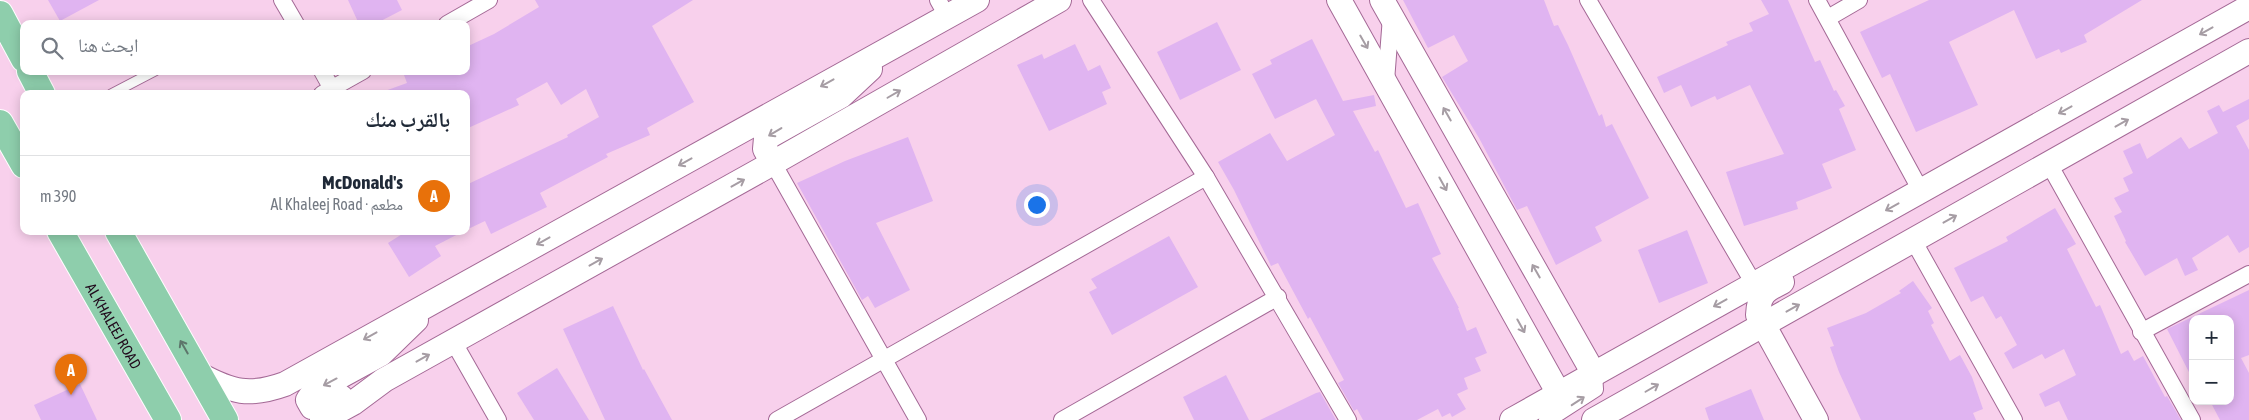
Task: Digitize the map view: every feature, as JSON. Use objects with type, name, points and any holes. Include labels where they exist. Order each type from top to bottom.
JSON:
[{"type":"main road","points":[[0,14],[20,52]]},
{"type":"main road","points":[[32,75],[40,90]]},
{"type":"main road","points":[[0,123],[20,158]]},
{"type":"main road","name":"AL KHALEEJ ROAD","points":[[62,235],[157,409],[168,420]]},
{"type":"main road","points":[[120,235],[225,420]]},
{"type":"street","points":[[282,0],[294,20]]},
{"type":"street","points":[[454,20],[489,0]]},
{"type":"street","points":[[918,420],[764,149],[766,138],[841,96],[899,43],[943,8],[977,0]]},
{"type":"street","points":[[322,420],[353,403],[384,380],[773,163],[1059,0]]},
{"type":"street","points":[[1091,0],[1206,177],[1278,297],[1348,420]]},
{"type":"street","points":[[1339,0],[1386,81],[1559,394]]},
{"type":"street","points":[[1588,0],[1754,284]]},
{"type":"street","points":[[1817,0],[1921,191]]},
{"type":"street","points":[[1828,18],[1859,0]]},
{"type":"street","points":[[1512,420],[2249,7]]},
{"type":"street","points":[[1386,81],[1387,8]]},
{"type":"street","points":[[1387,8],[1594,374],[1595,389],[1547,420]]},
{"type":"street","points":[[200,375],[225,388],[244,392],[265,391],[285,384],[899,43]]},
{"type":"street","points":[[1594,420],[1621,414],[1762,325],[2249,51]]},
{"type":"street","points":[[323,75],[327,90]]},
{"type":"street","points":[[329,90],[356,75]]},
{"type":"street","points":[[2048,164],[2192,420]]},
{"type":"street","points":[[777,420],[1206,177]]},
{"type":"street","points":[[1816,420],[1762,325],[1758,315],[1758,300],[1768,290],[1849,246],[1863,223]]},
{"type":"street","points":[[1913,240],[2014,420]]},
{"type":"street","points":[[2141,332],[2249,274]]},
{"type":"street","points":[[1062,420],[1278,297]]},
{"type":"street","points":[[384,380],[351,392],[318,408],[312,407],[308,400],[315,390],[381,354],[437,299]]},
{"type":"street","points":[[453,341],[498,420]]},
{"type":"lane","points":[[119,90],[147,75]]},
{"type":"building","points":[[48,0],[99,0],[62,20],[59,20]]},
{"type":"building","points":[[348,0],[397,0],[402,10],[383,20],[357,20]]},
{"type":"building","points":[[535,0],[693,0],[652,26],[694,102],[647,128],[650,135],[606,154],[608,157],[540,193],[547,207],[491,234],[485,221],[470,228],[470,183],[568,137],[567,135],[599,117],[586,89],[561,105],[547,82],[516,99],[519,105],[470,127],[470,90],[388,90],[407,83],[404,75],[470,75],[470,45],[494,34],[539,7]]},
{"type":"building","points":[[1403,0],[1544,0],[1554,26],[1558,25],[1568,45],[1599,116],[1602,114],[1606,127],[1612,124],[1649,198],[1595,227],[1602,241],[1556,265],[1527,206],[1517,210],[1479,138],[1442,77],[1468,61],[1454,35],[1428,48]]},
{"type":"building","points":[[1761,0],[1788,0],[1815,62],[1820,60],[1834,91],[1836,90],[1845,106],[1839,109],[1856,150],[1822,164],[1832,188],[1796,202],[1798,209],[1744,226],[1726,172],[1784,154],[1750,85],[1717,100],[1715,96],[1691,107],[1681,85],[1664,93],[1657,77],[1728,45],[1726,42],[1753,31],[1749,23],[1769,14]]},
{"type":"building","points":[[1929,0],[2142,0],[2084,35],[2087,42],[2061,53],[2059,49],[2036,59],[2014,10],[1949,42],[1978,105],[1916,132],[1890,74],[1882,78],[1860,32]]},
{"type":"building","points":[[1217,22],[1241,70],[1180,100],[1157,52]]},
{"type":"building","points":[[1312,39],[1343,101],[1374,95],[1376,106],[1353,111],[1375,152],[1378,150],[1406,208],[1418,203],[1441,254],[1432,258],[1459,308],[1467,331],[1476,327],[1487,353],[1475,358],[1481,371],[1464,378],[1468,389],[1457,394],[1466,409],[1452,417],[1450,413],[1442,417],[1438,409],[1417,420],[1363,420],[1357,409],[1354,411],[1338,383],[1344,380],[1310,317],[1308,319],[1278,263],[1271,266],[1234,190],[1218,162],[1270,133],[1287,161],[1335,135],[1316,99],[1275,119],[1252,74],[1272,64],[1270,60]]},
{"type":"building","points":[[1075,44],[1088,71],[1100,65],[1111,88],[1102,92],[1107,104],[1049,131],[1017,65],[1042,54],[1044,59]]},
{"type":"building","points":[[2249,99],[2249,119],[2236,126],[2249,150],[2249,247],[2239,253],[2228,235],[2192,258],[2198,270],[2185,276],[2177,258],[2145,276],[2125,242],[2114,216],[2122,212],[2114,198],[2129,191],[2123,178],[2133,173],[2123,151],[2140,143],[2147,159],[2181,137],[2189,149],[2218,133],[2207,111],[2219,105],[2223,112]]},
{"type":"building","points":[[908,137],[933,201],[876,223],[910,290],[875,308],[868,296],[862,300],[797,183],[845,161]]},
{"type":"building","points":[[2055,208],[2076,244],[2067,249],[2096,307],[2100,305],[2121,354],[2128,350],[2134,361],[2143,356],[2165,397],[2167,396],[2181,420],[2068,420],[2059,401],[2045,407],[2039,394],[2076,375],[2064,349],[2045,359],[2042,354],[2013,369],[2004,353],[2017,345],[2001,316],[1996,319],[1983,296],[1971,302],[1954,268],[2008,241],[2006,237]]},
{"type":"building","points":[[1687,230],[1708,283],[1659,303],[1638,250]]},
{"type":"building","points":[[401,235],[456,235],[435,246],[441,256],[409,277],[388,243]]},
{"type":"building","points":[[1169,236],[1198,287],[1112,335],[1089,292],[1097,288],[1091,279]]},
{"type":"building","points":[[1913,281],[1932,308],[1928,311],[1934,323],[1931,325],[1950,361],[1960,355],[1972,377],[1983,409],[1973,413],[1976,420],[1861,420],[1839,372],[1830,347],[1834,346],[1827,328],[1866,313],[1901,293],[1899,291]]},
{"type":"building","points":[[2249,290],[2249,355],[2241,358],[2249,373],[2249,420],[2220,420],[2212,405],[2234,405],[2234,315],[2196,315]]},
{"type":"building","points":[[613,306],[643,370],[672,420],[605,420],[563,329]]},
{"type":"building","points":[[2189,319],[2189,372],[2167,329]]},
{"type":"building","points":[[557,368],[589,420],[534,420],[517,393]]},
{"type":"building","points":[[1226,375],[1249,420],[1194,420],[1183,397]]},
{"type":"building","points":[[80,384],[97,420],[41,420],[34,405]]},
{"type":"building","points":[[1751,389],[1764,420],[1709,420],[1705,408]]},
{"type":"building","points":[[1320,392],[1336,420],[1260,420],[1316,393]]},
{"type":"place","name":"McDonald's","points":[[71,395]]}]
